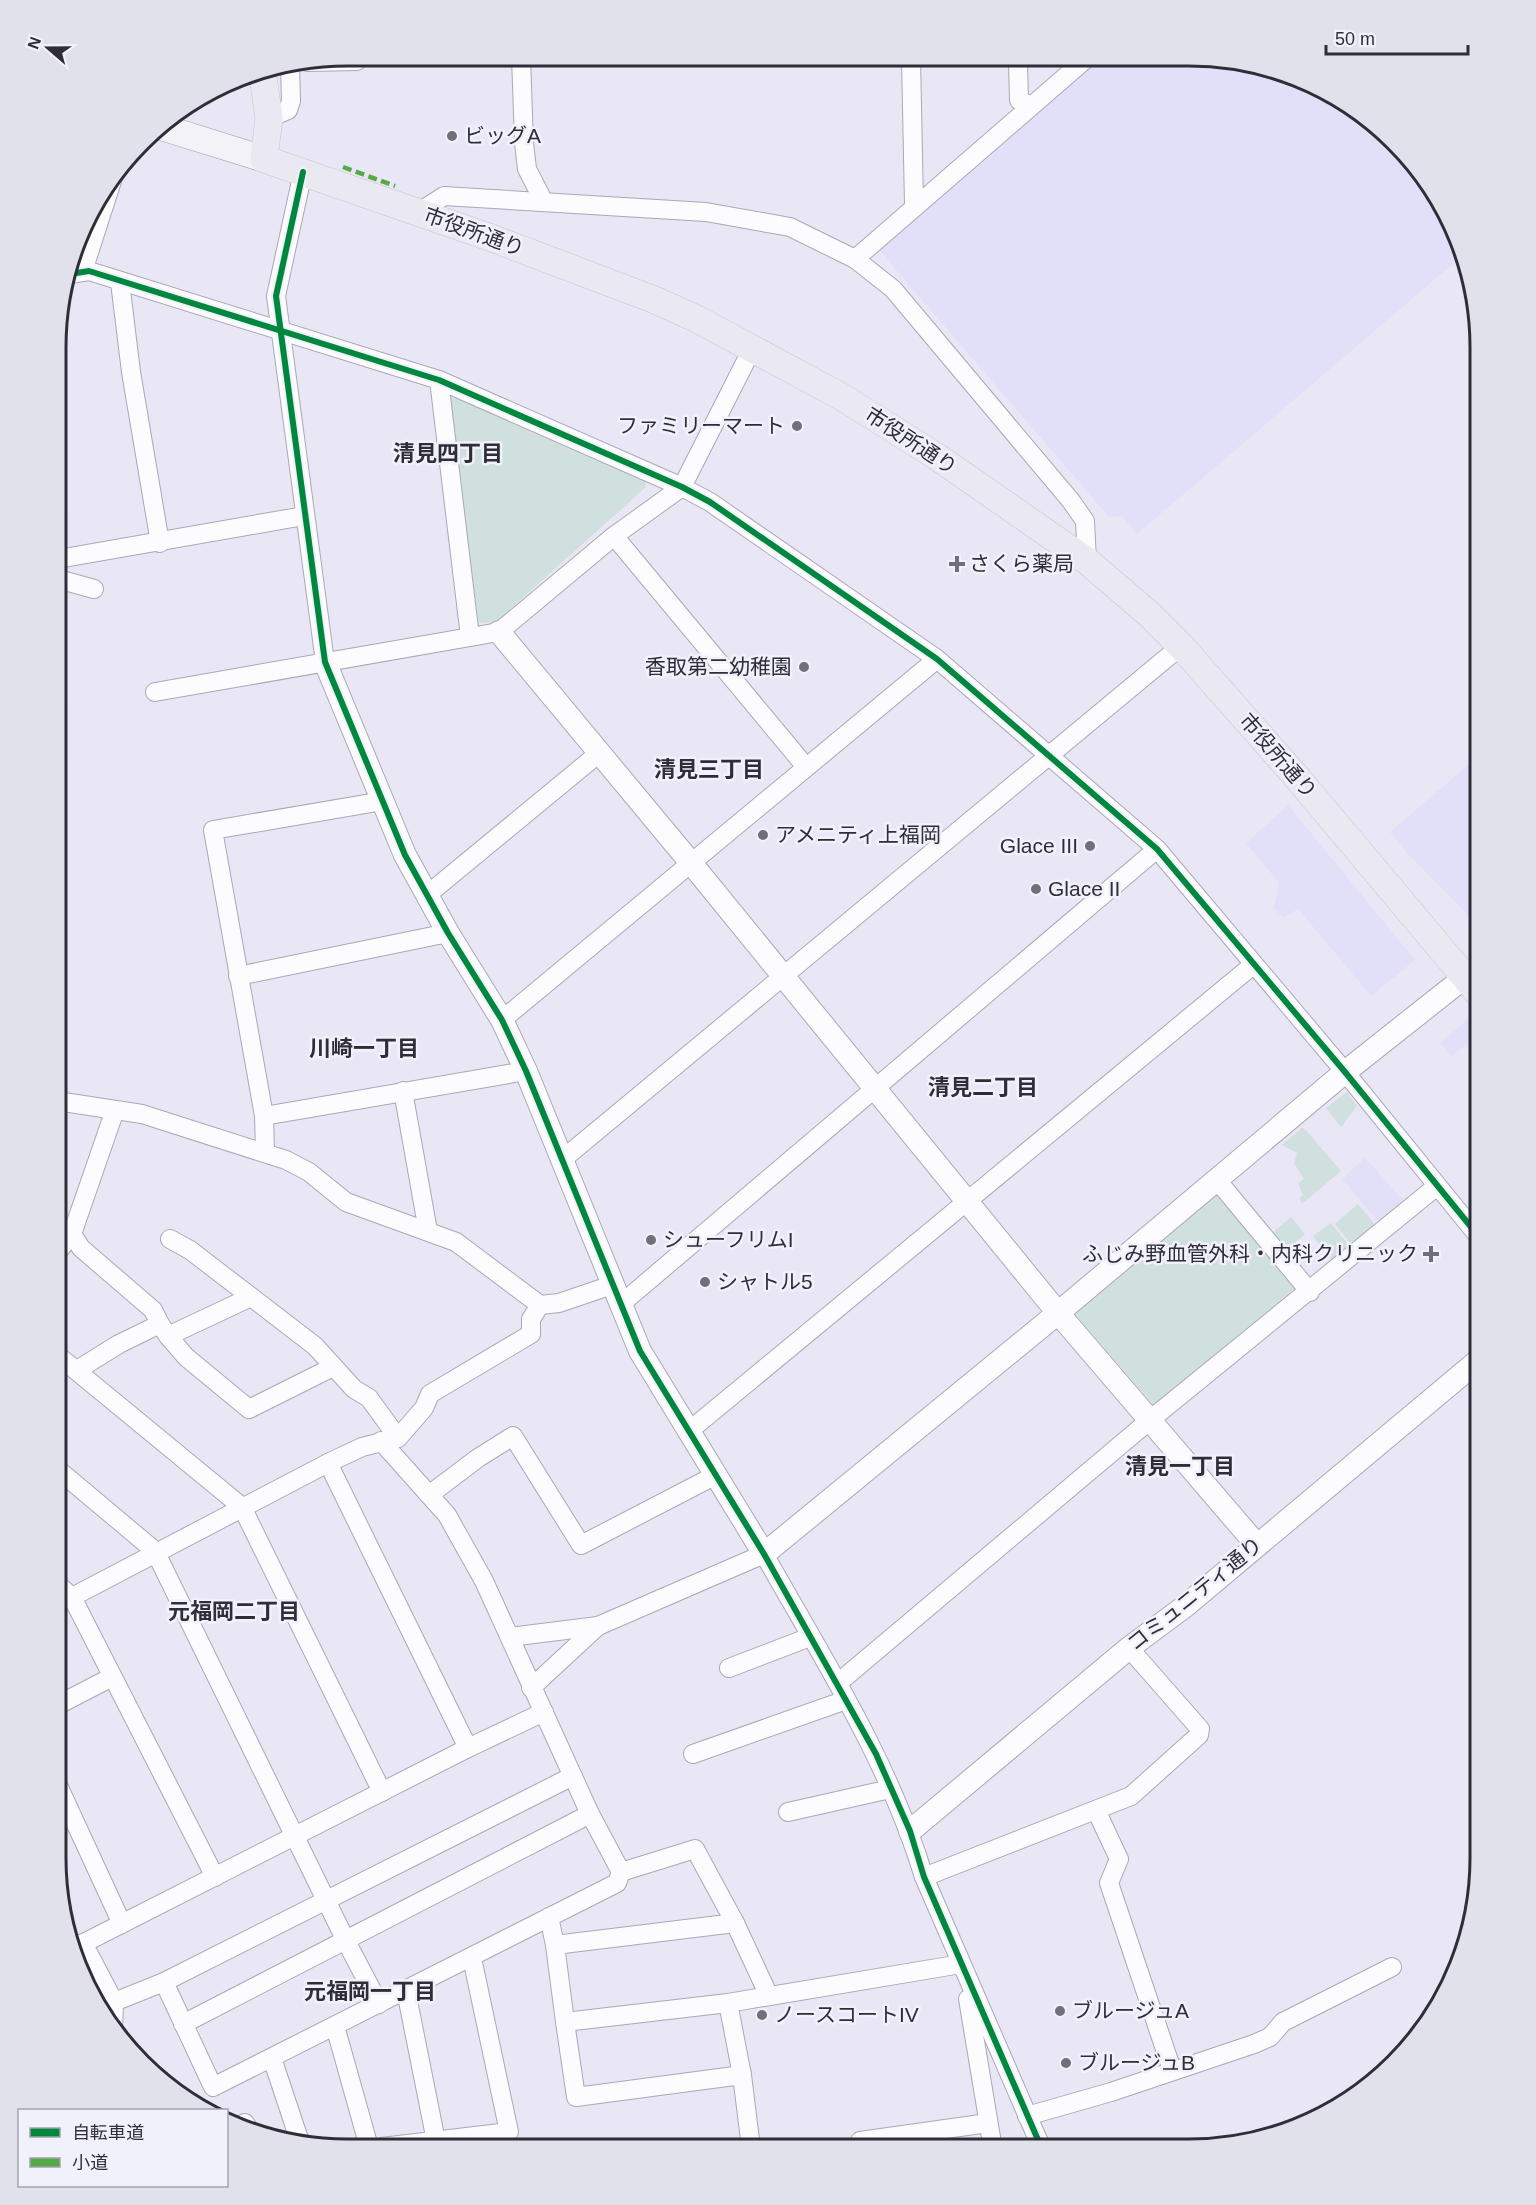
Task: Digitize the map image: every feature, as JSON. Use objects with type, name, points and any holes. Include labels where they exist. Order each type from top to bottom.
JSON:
[{"type":"main road","points":[[169,130],[264,159],[269,118],[263,79]]},
{"type":"main road","name":"市役所通り","points":[[264,159],[419,212],[654,300],[697,319],[842,397],[936,456],[1087,561],[1150,615],[1181,646],[1470,984]]},
{"type":"street","points":[[522,66],[527,169],[544,202]]},
{"type":"street","points":[[911,66],[914,205]]},
{"type":"street","points":[[1018,66],[1019,100],[1031,106]]},
{"type":"street","points":[[855,259],[914,205],[1078,66]]},
{"type":"street","points":[[269,118],[288,110],[291,102],[290,72]]},
{"type":"street","points":[[303,172],[276,296],[279,332],[325,662],[405,855],[448,933],[502,1020],[526,1071],[640,1351],[764,1554],[876,1754],[910,1831],[924,1877],[1037,2139]]},
{"type":"street","points":[[419,212],[444,195],[706,212],[790,227],[855,259],[893,289],[1071,501],[1085,521],[1087,561]]},
{"type":"street","points":[[78,266],[96,221]]},
{"type":"street","points":[[77,272],[89,271],[439,380],[682,487],[710,502],[937,659],[1157,849],[1345,1072],[1470,1226]]},
{"type":"street","points":[[120,282],[131,372],[160,543]]},
{"type":"street","points":[[155,692],[499,632],[614,536],[682,487],[752,349]]},
{"type":"street","points":[[439,380],[470,637]]},
{"type":"street","points":[[66,558],[304,516]]},
{"type":"street","points":[[614,536],[807,767]]},
{"type":"street","points":[[66,581],[94,589]]},
{"type":"street","points":[[499,632],[598,754],[692,863],[1058,1313],[1256,1544]]},
{"type":"street","points":[[563,1159],[785,978],[1181,646]]},
{"type":"street","points":[[502,1020],[937,659]]},
{"type":"street","points":[[427,895],[598,754]]},
{"type":"street","points":[[265,1152],[264,1116],[213,830],[382,801]]},
{"type":"street","points":[[66,1102],[115,1110],[194,1128],[265,1152],[309,1172],[346,1202],[456,1242],[540,1305],[616,1295],[874,1087],[1157,849]]},
{"type":"street","points":[[238,976],[448,933]]},
{"type":"street","points":[[689,1431],[1253,965]]},
{"type":"street","points":[[510,1637],[598,1626],[764,1554],[1058,1313],[1345,1072],[1470,987]]},
{"type":"street","points":[[264,1116],[526,1071]]},
{"type":"street","points":[[403,1091],[428,1231]]},
{"type":"street","points":[[66,1227],[115,1110]]},
{"type":"street","points":[[1217,1180],[1310,1292]]},
{"type":"street","points":[[838,1683],[1150,1420],[1310,1292],[1437,1186]]},
{"type":"street","points":[[66,1234],[153,1310],[164,1330],[186,1357],[249,1409],[333,1367]]},
{"type":"street","points":[[164,1982],[213,2087],[617,1883],[621,1872],[590,1814],[484,1581],[447,1515],[429,1495],[390,1440],[369,1398],[354,1389],[315,1346],[190,1250],[170,1239]]},
{"type":"street","points":[[76,1370],[119,1344],[164,1330],[251,1297]]},
{"type":"street","points":[[72,1597],[155,1551],[328,1463],[362,1447],[390,1440],[424,1408],[430,1395],[531,1334],[531,1319],[540,1305]]},
{"type":"street","points":[[66,1362],[242,1506],[382,1792]]},
{"type":"street","name":"コミュニティ通り","points":[[910,1831],[1129,1648],[1184,1607],[1256,1544],[1470,1367]]},
{"type":"street","points":[[429,1495],[478,1458],[513,1436],[581,1545],[716,1475]]},
{"type":"street","points":[[328,1463],[468,1748]]},
{"type":"street","points":[[66,1476],[155,1551],[346,1941],[380,2004]]},
{"type":"street","points":[[66,1592],[72,1597],[215,1877]]},
{"type":"street","points":[[531,1688],[598,1626]]},
{"type":"street","points":[[729,1668],[810,1637]]},
{"type":"street","points":[[924,1877],[1131,1796],[1199,1735],[1200,1729],[1129,1648]]},
{"type":"street","points":[[66,1701],[112,1677]]},
{"type":"street","points":[[693,1754],[846,1700]]},
{"type":"street","points":[[80,1945],[468,1748],[544,1712]]},
{"type":"street","points":[[114,2002],[164,1982],[573,1776]]},
{"type":"street","points":[[788,1812],[890,1789]]},
{"type":"street","points":[[66,1803],[122,1924]]},
{"type":"street","points":[[1096,1810],[1119,1859],[1109,1883],[1172,2070]]},
{"type":"street","points":[[183,2024],[590,1814]]},
{"type":"street","points":[[621,1872],[695,1849],[735,1923],[769,1996]]},
{"type":"street","points":[[549,1917],[576,2097],[742,2074]]},
{"type":"street","points":[[555,1945],[735,1923]]},
{"type":"street","points":[[81,1949],[114,2002],[114,2015]]},
{"type":"street","points":[[452,2139],[509,2132],[472,1958]]},
{"type":"street","points":[[565,2022],[728,2004],[961,1964]]},
{"type":"street","points":[[961,1964],[991,2139]]},
{"type":"street","points":[[1027,2116],[1111,2092],[1270,2037],[1282,2022],[1392,1967]]},
{"type":"street","points":[[406,1991],[436,2139]]},
{"type":"street","points":[[728,2004],[742,2074],[750,2139]]},
{"type":"street","points":[[335,2026],[367,2139]]},
{"type":"street","points":[[273,2058],[297,2135]]},
{"type":"street","points":[[874,2139],[988,2123]]},
{"type":"shaded area","points":[[1087,66],[1189,66],[1244,71],[1279,81],[1297,87],[1345,113],[1388,148],[1412,176],[1441,223],[1456,261],[1137,534],[1122,516],[1109,517],[879,250],[882,241]]},
{"type":"shaded area","points":[[457,397],[645,479],[646,487],[496,622],[479,623],[447,400]]},
{"type":"shaded area","points":[[1470,764],[1470,917],[1409,855],[1390,832]]},
{"type":"shaded area","points":[[1288,805],[1415,960],[1371,996],[1298,909],[1283,918],[1274,908],[1279,883],[1246,843]]},
{"type":"shaded area","points":[[1468,1019],[1470,1021],[1470,1041],[1452,1056],[1440,1043]]},
{"type":"shaded area","points":[[1347,1092],[1357,1106],[1341,1127],[1326,1108]]},
{"type":"shaded area","points":[[1303,1127],[1341,1171],[1302,1204],[1299,1198],[1303,1195],[1298,1183],[1304,1179],[1294,1163],[1297,1153],[1282,1145]]},
{"type":"shaded area","points":[[1365,1158],[1404,1201],[1379,1222],[1342,1179]]},
{"type":"shaded area","points":[[1217,1192],[1297,1286],[1156,1408],[1075,1314]]},
{"type":"shaded area","points":[[1358,1204],[1376,1226],[1352,1245],[1335,1224]]},
{"type":"shaded area","points":[[1291,1217],[1305,1234],[1285,1251],[1271,1234]]},
{"type":"shaded area","points":[[1331,1223],[1350,1247],[1333,1261],[1313,1236]]},
{"type":"marked path","points":[[343,167],[395,186]]},
{"type":"cycle path","points":[[303,172],[276,296],[325,662],[405,855],[448,933],[502,1020],[526,1071],[640,1351],[764,1554],[876,1754],[910,1831],[924,1877],[1038,2139]]},
{"type":"cycle path","points":[[76,273],[89,271],[439,380],[682,487],[710,502],[937,659],[1157,849],[1345,1072],[1470,1226]]},
{"type":"place","name":"ビッグA","points":[[452,136]]},
{"type":"place","name":"ファミリーマート","points":[[797,426]]},
{"type":"place","name":"さくら薬局","points":[[957,564]]},
{"type":"place","name":"香取第二幼稚園","points":[[804,667]]},
{"type":"place","name":"アメニティ上福岡","points":[[763,835]]},
{"type":"place","name":"Glace III","points":[[1090,846]]},
{"type":"place","name":"Glace II","points":[[1036,889]]},
{"type":"place","name":"シューフリムI","points":[[651,1240]]},
{"type":"place","name":"ふじみ野血管外科・内科クリニック","points":[[1431,1254]]},
{"type":"place","name":"シャトル5","points":[[705,1282]]},
{"type":"place","name":"ブルージュA","points":[[1060,2011]]},
{"type":"place","name":"ノースコートIV","points":[[762,2015]]},
{"type":"place","name":"ブルージュB","points":[[1066,2063]]},
{"type":"district","name":"清見四丁目","points":[[448,453]]},
{"type":"district","name":"清見三丁目","points":[[709,769]]},
{"type":"district","name":"川崎一丁目","points":[[364,1048]]},
{"type":"district","name":"清見二丁目","points":[[983,1087]]},
{"type":"district","name":"清見一丁目","points":[[1180,1466]]},
{"type":"district","name":"元福岡二丁目","points":[[234,1611]]},
{"type":"district","name":"元福岡一丁目","points":[[370,1991]]}]
